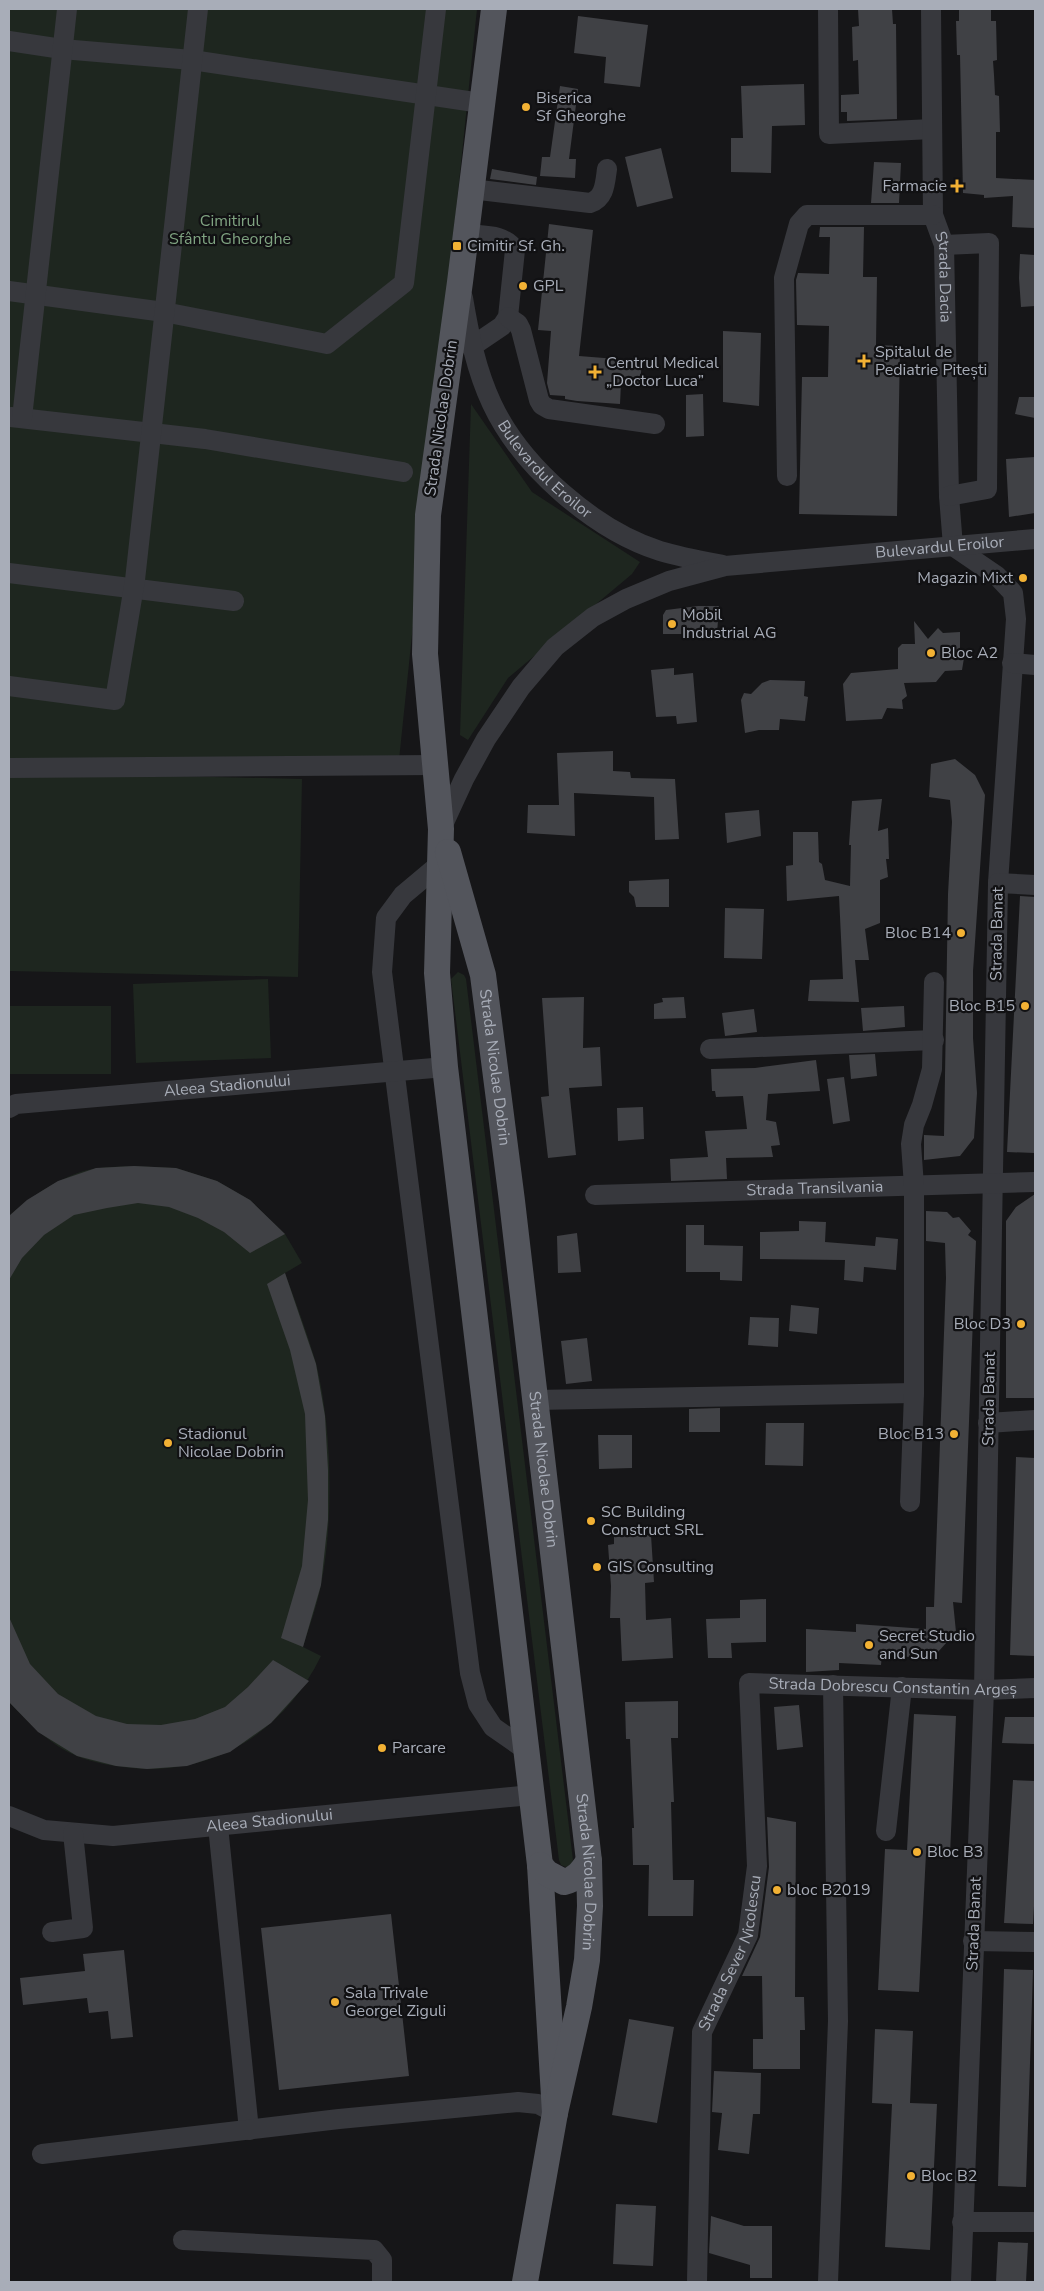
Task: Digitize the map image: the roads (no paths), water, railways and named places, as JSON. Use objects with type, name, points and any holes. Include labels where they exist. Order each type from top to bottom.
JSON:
[{"type":"main road","name":"Strada Nicolae Dobrin","points":[[494,9],[460,282],[428,515],[425,654],[441,829],[437,972],[445,1066],[540,1865],[555,2113]]},
{"type":"main road","name":"Strada Nicolae Dobrin","points":[[441,829],[483,975],[589,1861],[590,1906],[586,1960],[579,2007],[555,2113],[525,2282]]},
{"type":"main road","points":[[437,972],[449,964],[466,963],[483,975]]},
{"type":"main road","points":[[540,1865],[547,1873],[564,1882],[573,1880],[589,1861]]},
{"type":"street","points":[[67,9],[36,294],[16,417],[205,439],[403,472]]},
{"type":"street","points":[[9,686],[115,700],[133,590],[198,9]]},
{"type":"street","points":[[9,291],[164,312],[327,344],[404,282],[436,9]]},
{"type":"street","points":[[828,9],[829,134],[932,129]]},
{"type":"street","name":"Strada Dacia","points":[[931,9],[933,215],[944,245],[950,496],[953,546]]},
{"type":"street","points":[[9,42],[62,49],[192,60],[481,103]]},
{"type":"street","points":[[471,189],[590,203],[596,201],[602,195],[607,169]]},
{"type":"street","points":[[787,476],[784,278],[799,224],[807,216],[933,215]]},
{"type":"street","points":[[466,234],[502,238],[509,241],[515,250],[508,318],[502,326],[471,347]]},
{"type":"street","points":[[944,245],[989,244],[987,489],[950,496]]},
{"type":"street","name":"Bulevardul Eroilor","points":[[460,282],[471,347],[492,404],[522,452],[559,492],[597,520],[643,544],[659,551],[724,566]]},
{"type":"street","points":[[508,318],[518,324],[542,405],[549,409],[655,424]]},
{"type":"street","name":"Bulevardul Eroilor","points":[[441,829],[464,779],[486,739],[521,687],[555,648],[594,617],[626,598],[669,581],[724,566],[1035,539]]},
{"type":"street","name":"Strada Banat","points":[[953,546],[997,576],[1013,593],[1016,619],[998,883],[984,1690],[961,2282]]},
{"type":"street","points":[[9,574],[234,601]]},
{"type":"street","points":[[1012,663],[1035,664]]},
{"type":"street","points":[[9,768],[436,765]]},
{"type":"street","points":[[440,864],[403,895],[386,918],[382,972],[470,1673],[478,1704],[494,1726],[526,1750]]},
{"type":"street","points":[[998,883],[1035,884]]},
{"type":"street","points":[[910,1502],[914,1393],[914,1186],[911,1144],[914,1124],[922,1105],[932,1069],[934,982]]},
{"type":"street","points":[[710,1049],[934,1040]]},
{"type":"street","name":"Aleea Stadionului","points":[[9,1108],[16,1104],[445,1066]]},
{"type":"street","name":"Strada Transilvania","points":[[595,1195],[1035,1182]]},
{"type":"street","points":[[535,1400],[914,1393]]},
{"type":"street","points":[[988,1423],[1035,1420]]},
{"type":"street","name":"Strada Dobrescu Constantin Argeș","points":[[749,1683],[984,1690],[1035,1688]]},
{"type":"street","name":"Strada Sever Nicolescu","points":[[697,2282],[702,2032],[748,1935],[757,1866],[749,1683]]},
{"type":"street","points":[[828,2282],[838,2021],[833,1685]]},
{"type":"street","points":[[886,1831],[902,1687]]},
{"type":"street","name":"Aleea Stadionului","points":[[9,1816],[44,1830],[113,1836],[531,1794]]},
{"type":"street","points":[[218,1826],[249,2130]]},
{"type":"street","points":[[52,1932],[83,1928],[73,1833]]},
{"type":"street","points":[[973,1941],[1035,1942]]},
{"type":"street","points":[[42,2154],[518,2102],[538,2104],[555,2113]]},
{"type":"street","points":[[962,2222],[1035,2222]]},
{"type":"street","points":[[183,2240],[374,2250],[382,2260],[382,2282]]},
{"type":"place","name":"Biserica Sf Gheorghe","points":[[526,107]]},
{"type":"place","name":"Farmacie","points":[[957,186]]},
{"type":"place","name":"Cimitir Sf. Gh.","points":[[457,246]]},
{"type":"place","name":"GPL","points":[[523,286]]},
{"type":"place","name":"Spitalul de Pediatrie Pitești","points":[[864,361]]},
{"type":"place","name":"Centrul Medical „Doctor Luca”","points":[[595,372]]},
{"type":"place","name":"Magazin Mixt","points":[[1023,578]]},
{"type":"place","name":"Mobil Industrial AG","points":[[672,624]]},
{"type":"place","name":"Bloc A2","points":[[931,653]]},
{"type":"place","name":"Bloc B14","points":[[961,933]]},
{"type":"place","name":"Bloc B15","points":[[1025,1006]]},
{"type":"place","name":"Bloc D3","points":[[1021,1324]]},
{"type":"place","name":"Bloc B13","points":[[954,1434]]},
{"type":"place","name":"Stadionul Nicolae Dobrin","points":[[168,1443]]},
{"type":"place","name":"SC Building Construct SRL","points":[[591,1521]]},
{"type":"place","name":"GIS Consulting","points":[[597,1567]]},
{"type":"place","name":"Secret Studio and Sun","points":[[869,1645]]},
{"type":"place","name":"Parcare","points":[[382,1748]]},
{"type":"place","name":"Bloc B3","points":[[917,1852]]},
{"type":"place","name":"bloc B2019","points":[[777,1890]]},
{"type":"place","name":"Sala Trivale Georgel Ziguli","points":[[335,2002]]},
{"type":"place","name":"Bloc B2","points":[[911,2176]]},
{"type":"park label","name":"Cimitirul Sfântu Gheorghe","points":[[230,230]]}]
